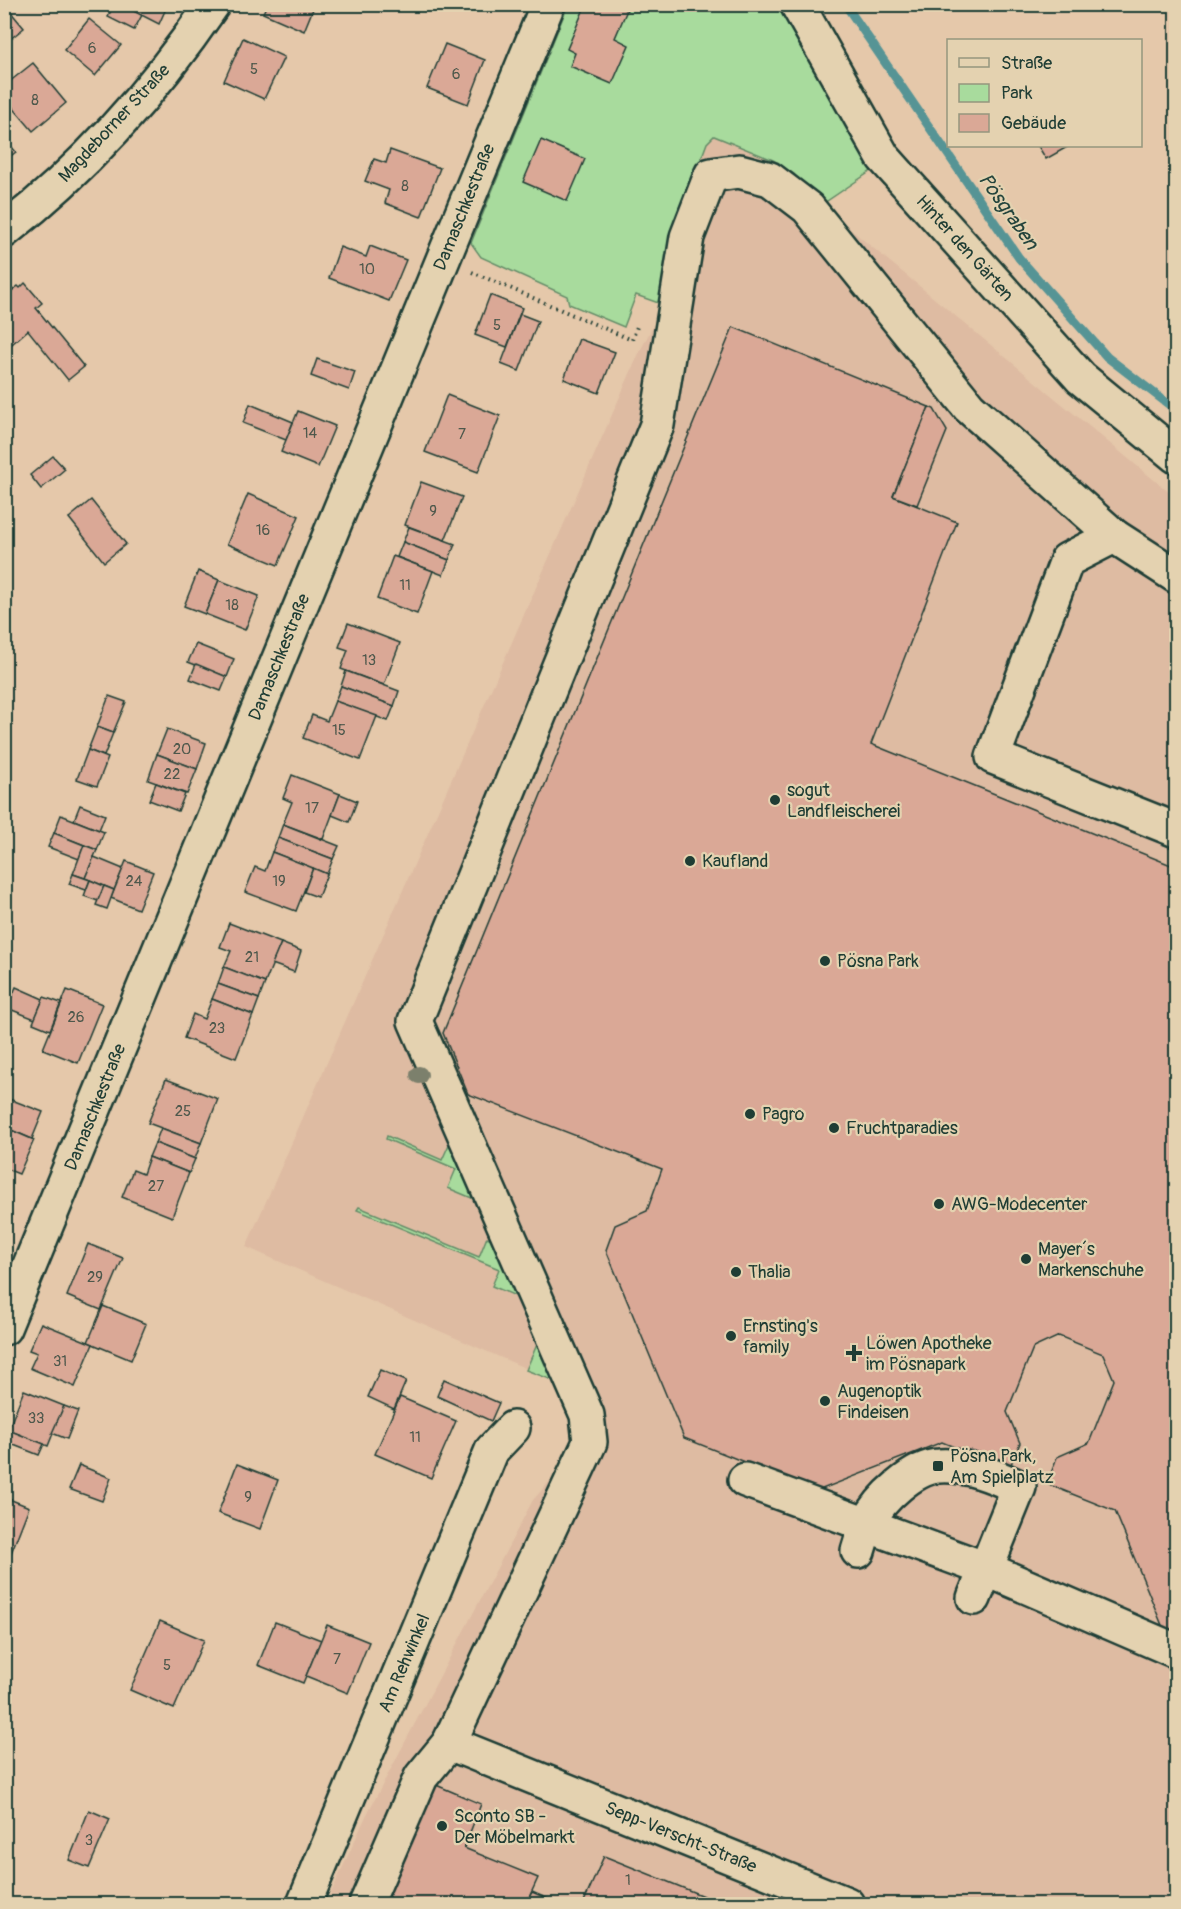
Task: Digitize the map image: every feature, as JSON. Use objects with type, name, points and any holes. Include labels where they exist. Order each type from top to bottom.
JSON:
[{"type":"street","name":"Magdeborner Straße","points":[[4,231],[78,166],[145,95],[213,4]]},
{"type":"street","name":"Damaschkestraße","points":[[7,1315],[548,4]]},
{"type":"street","name":"Hinter den Gärten","points":[[797,4],[883,157],[1081,378],[1176,456]]},
{"type":"street","points":[[366,1905],[422,1777],[450,1743],[590,1442],[587,1414],[415,1021],[657,425],[687,237],[711,175],[739,171],[770,179],[808,208],[969,407],[1114,536],[1176,576]]},
{"type":"street","points":[[1114,536],[1067,560],[993,757],[1176,830]]},
{"type":"street","name":"Am Rehwinkel","points":[[304,1905],[492,1450],[513,1428]]},
{"type":"street","points":[[862,1538],[870,1519],[890,1494],[914,1473],[938,1466],[969,1468],[992,1475],[1019,1486],[980,1584]]},
{"type":"street","points":[[745,1480],[862,1538],[980,1584],[1176,1651]]},
{"type":"street","name":"Sepp-Verscht-Straße","points":[[450,1743],[847,1905]]},
{"type":"path","points":[[442,259],[632,340],[643,309],[674,321]]},
{"type":"shaded area","points":[[714,136],[773,160],[794,174],[821,205],[1176,498],[1176,1904],[326,1904],[366,1816],[533,1500],[565,1464],[572,1448],[572,1421],[555,1381],[246,1247],[640,351],[664,305],[680,215],[707,142]]},
{"type":"green space","points":[[568,5],[785,5],[880,165],[821,205],[794,174],[773,160],[714,136],[707,143],[680,215],[664,305],[636,295],[624,327],[569,304],[567,296],[481,257],[471,243]]},
{"type":"green space","points":[[387,1136],[442,1160],[451,1140],[479,1201],[448,1188],[456,1169],[386,1139]]},
{"type":"green space","points":[[359,1207],[479,1257],[487,1237],[496,1241],[518,1297],[492,1286],[499,1269],[357,1210]]},
{"type":"green space","points":[[539,1340],[555,1381],[526,1370]]},
{"type":"building","points":[[4,4],[24,28],[4,44]]},
{"type":"building","points":[[114,4],[120,4],[142,15],[134,30],[108,17]]},
{"type":"building","points":[[120,4],[168,4],[159,24]]},
{"type":"building","points":[[267,4],[315,4],[304,31],[263,13]]},
{"type":"building","points":[[586,4],[613,4],[627,10],[615,38],[629,45],[612,84],[570,66],[575,53],[567,49]]},
{"type":"building","points":[[89,19],[121,45],[95,76],[64,50]]},
{"type":"building","points":[[243,38],[284,57],[264,99],[224,81]]},
{"type":"building","points":[[445,44],[485,60],[468,104],[427,88]]},
{"type":"building","points":[[33,63],[66,103],[33,131],[4,97],[4,86]]},
{"type":"building","points":[[4,138],[16,152],[4,161]]},
{"type":"building","points":[[541,140],[585,159],[567,201],[523,182]]},
{"type":"building","points":[[1039,147],[1067,147],[1046,159]]},
{"type":"building","points":[[390,150],[440,168],[421,217],[385,203],[389,190],[365,181],[374,159],[386,163]]},
{"type":"building","points":[[370,246],[406,260],[389,301],[329,278],[340,247],[366,257]]},
{"type":"building","points":[[25,283],[42,303],[36,308],[84,367],[68,380],[28,330],[12,344],[4,335],[4,292],[8,294]]},
{"type":"building","points":[[490,295],[522,308],[507,347],[475,335]]},
{"type":"building","points":[[520,314],[538,321],[519,371],[501,364]]},
{"type":"building","name":"Pösna Park","points":[[733,327],[929,407],[893,496],[957,522],[871,744],[1176,867],[1176,1639],[1166,1635],[1115,1511],[1047,1484],[1057,1457],[1089,1443],[1114,1380],[1103,1354],[1059,1336],[1033,1348],[1007,1412],[1020,1443],[1009,1469],[942,1442],[817,1491],[684,1438],[606,1250],[615,1225],[647,1211],[662,1169],[468,1094],[443,1033]]},
{"type":"building","points":[[579,339],[615,352],[599,393],[564,379]]},
{"type":"building","points":[[317,359],[355,372],[349,390],[311,376]]},
{"type":"building","points":[[447,395],[500,416],[478,472],[425,452]]},
{"type":"building","points":[[250,404],[293,422],[286,440],[243,423]]},
{"type":"building","points":[[929,407],[934,409],[947,431],[917,505],[893,496]]},
{"type":"building","points":[[298,411],[335,426],[318,467],[281,452]]},
{"type":"building","points":[[53,456],[65,469],[41,489],[30,475]]},
{"type":"building","points":[[421,482],[462,497],[445,540],[405,525]]},
{"type":"building","points":[[248,494],[299,516],[278,565],[227,544]]},
{"type":"building","points":[[91,500],[126,544],[104,562],[69,518]]},
{"type":"building","points":[[409,527],[455,544],[449,560],[403,542]]},
{"type":"building","points":[[403,542],[449,560],[443,575],[397,557]]},
{"type":"building","points":[[393,556],[433,571],[417,614],[377,599]]},
{"type":"building","points":[[198,571],[219,580],[205,614],[184,606]]},
{"type":"building","points":[[219,580],[259,596],[245,630],[205,614]]},
{"type":"building","points":[[348,623],[400,643],[384,685],[341,669],[348,650],[339,647]]},
{"type":"building","points":[[196,644],[234,659],[227,677],[188,662]]},
{"type":"building","points":[[196,664],[227,677],[221,691],[190,679]]},
{"type":"building","points":[[346,671],[399,691],[394,706],[341,686]]},
{"type":"building","points":[[341,686],[394,706],[388,721],[335,701]]},
{"type":"building","points":[[109,696],[126,702],[113,733],[97,727]]},
{"type":"building","points":[[335,701],[377,716],[360,760],[303,738],[312,715],[327,721]]},
{"type":"building","points":[[97,727],[113,733],[104,756],[88,750]]},
{"type":"building","points":[[167,729],[206,743],[197,769],[157,754]]},
{"type":"building","points":[[88,750],[108,758],[97,786],[77,779]]},
{"type":"building","points":[[157,754],[197,769],[187,794],[148,780]]},
{"type":"building","points":[[292,775],[340,794],[323,839],[283,824],[292,802],[283,798]]},
{"type":"building","points":[[156,783],[185,794],[178,811],[149,800]]},
{"type":"building","points":[[340,794],[357,801],[349,822],[332,815]]},
{"type":"building","points":[[80,805],[105,815],[99,830],[74,820]]},
{"type":"building","points":[[61,815],[104,832],[97,850],[54,833]]},
{"type":"building","points":[[283,824],[339,846],[333,859],[278,838]]},
{"type":"building","points":[[54,833],[84,845],[79,859],[48,847]]},
{"type":"building","points":[[278,838],[333,859],[327,874],[272,852]]},
{"type":"building","points":[[84,845],[97,850],[85,878],[73,874]]},
{"type":"building","points":[[272,852],[313,868],[296,911],[245,892],[255,867],[265,871]]},
{"type":"building","points":[[94,857],[123,869],[114,890],[85,878]]},
{"type":"building","points":[[126,861],[153,872],[138,909],[111,898]]},
{"type":"building","points":[[313,868],[327,874],[318,897],[304,892]]},
{"type":"building","points":[[73,874],[90,880],[86,890],[69,884]]},
{"type":"building","points":[[90,880],[104,886],[98,901],[84,896]]},
{"type":"building","points":[[104,886],[114,890],[107,909],[96,905]]},
{"type":"building","points":[[229,923],[281,943],[265,983],[224,967],[231,951],[220,947]]},
{"type":"building","points":[[281,943],[301,951],[294,972],[272,964]]},
{"type":"building","points":[[224,967],[265,983],[259,999],[218,984]]},
{"type":"building","points":[[218,984],[259,999],[253,1015],[212,999]]},
{"type":"building","points":[[16,987],[43,999],[35,1019],[7,1008]]},
{"type":"building","points":[[67,990],[102,1004],[78,1063],[43,1049]]},
{"type":"building","points":[[44,997],[61,1003],[50,1030],[33,1023]]},
{"type":"building","points":[[212,999],[253,1015],[236,1058],[184,1038],[193,1014],[204,1019]]},
{"type":"building","points":[[166,1079],[218,1099],[201,1143],[148,1123]]},
{"type":"building","points":[[4,1097],[43,1112],[32,1139],[4,1127]]},
{"type":"building","points":[[4,1127],[34,1140],[19,1174],[4,1168]]},
{"type":"building","points":[[161,1128],[201,1143],[195,1159],[155,1143]]},
{"type":"building","points":[[155,1143],[195,1159],[189,1173],[149,1157]]},
{"type":"building","points":[[149,1157],[189,1173],[172,1217],[122,1197],[133,1170],[143,1174]]},
{"type":"building","points":[[88,1244],[123,1258],[101,1310],[67,1296]]},
{"type":"building","points":[[103,1306],[146,1324],[131,1360],[88,1342]]},
{"type":"building","points":[[41,1323],[93,1344],[75,1387],[30,1368],[37,1353],[29,1350]]},
{"type":"building","points":[[380,1370],[406,1381],[394,1409],[368,1397]]},
{"type":"building","points":[[444,1379],[499,1403],[491,1421],[437,1396]]},
{"type":"building","points":[[24,1390],[64,1406],[48,1446],[8,1430]]},
{"type":"building","points":[[400,1397],[456,1421],[431,1478],[375,1454]]},
{"type":"building","points":[[64,1406],[78,1411],[67,1439],[52,1433]]},
{"type":"building","points":[[11,1431],[44,1444],[39,1455],[6,1442]]},
{"type":"building","points":[[237,1464],[278,1480],[260,1529],[218,1513]]},
{"type":"building","points":[[79,1465],[111,1478],[102,1501],[69,1489]]},
{"type":"building","points":[[4,1497],[29,1507],[4,1571]]},
{"type":"building","points":[[160,1621],[204,1640],[174,1709],[130,1690]]},
{"type":"building","points":[[275,1622],[321,1640],[303,1683],[258,1665]]},
{"type":"building","points":[[327,1625],[369,1642],[348,1693],[306,1676]]},
{"type":"building","name":"Sconto SB - Der Möbelmarkt","points":[[429,1782],[481,1804],[464,1848],[538,1878],[526,1904],[379,1904]]},
{"type":"building","points":[[89,1810],[110,1819],[89,1868],[69,1860]]},
{"type":"building","name":"Sconto SB - Der Möbelmarkt","points":[[604,1856],[723,1904],[583,1904]]},
{"type":"building","points":[[532,1892],[560,1904],[526,1904]]},
{"type":"waterway","name":"Pösgraben","points":[[845,4],[1019,258],[1107,357],[1176,410]]},
{"type":"place","name":"sogut Landfleischerei","points":[[775,800]]},
{"type":"place","name":"Kaufland","points":[[690,861]]},
{"type":"place","name":"Pösna Park","points":[[825,961]]},
{"type":"place","name":"Pagro","points":[[750,1114]]},
{"type":"place","name":"Fruchtparadies","points":[[834,1128]]},
{"type":"place","name":"AWG-Modecenter","points":[[939,1204]]},
{"type":"place","name":"Mayer´s Markenschuhe","points":[[1026,1259]]},
{"type":"place","name":"Thalia","points":[[736,1272]]},
{"type":"place","name":"Ernsting's family","points":[[731,1336]]},
{"type":"place","name":"Löwen Apotheke im Pösnapark","points":[[854,1353]]},
{"type":"place","name":"Augenoptik Findeisen","points":[[825,1401]]},
{"type":"place","name":"Pösna Park, Am Spielplatz","points":[[938,1466]]},
{"type":"place","name":"Sconto SB - Der Möbelmarkt","points":[[442,1826]]}]
